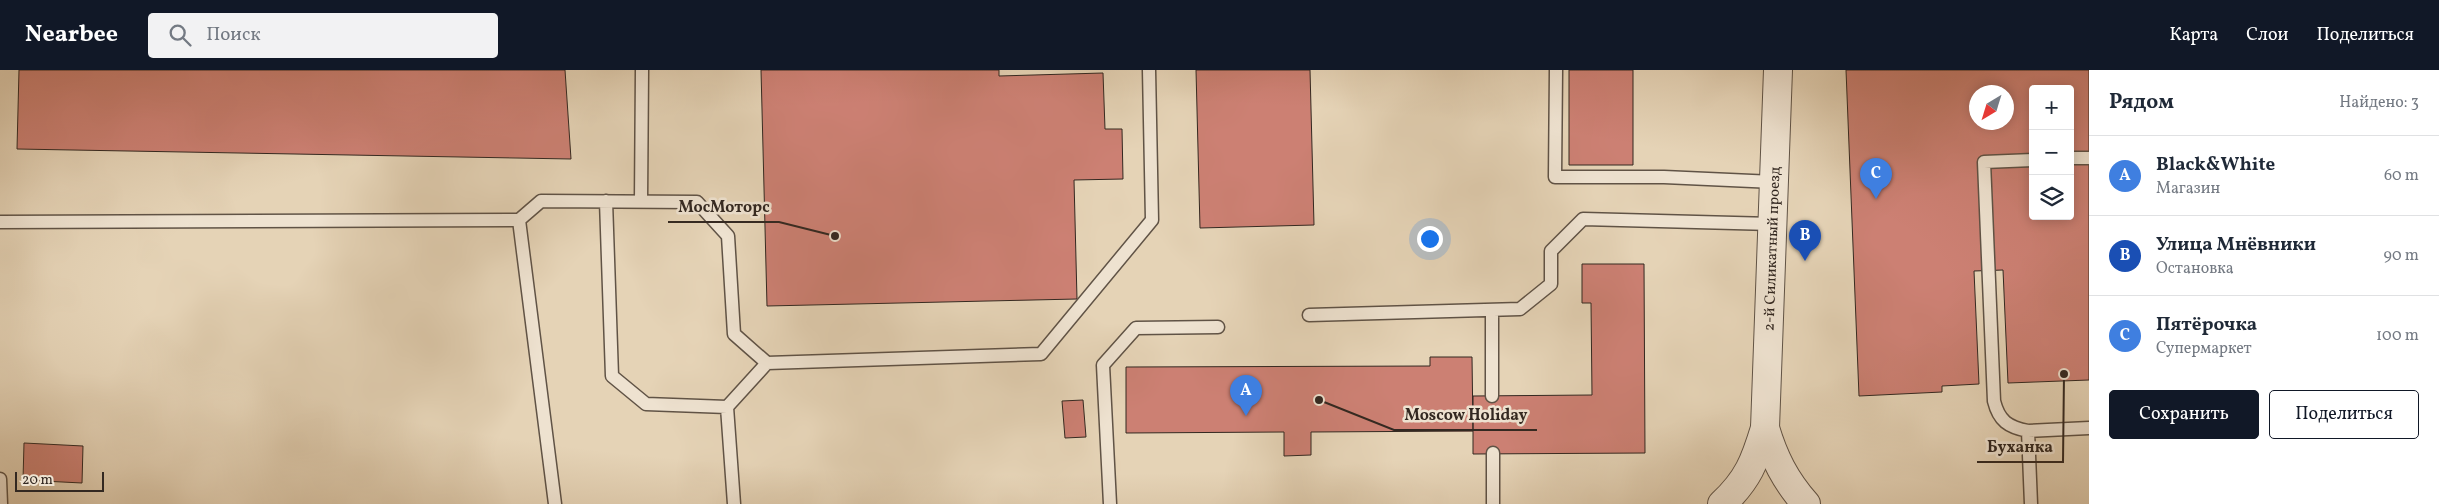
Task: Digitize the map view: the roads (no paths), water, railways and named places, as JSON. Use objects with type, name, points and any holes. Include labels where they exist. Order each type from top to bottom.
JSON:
[{"type":"street","name":"2-й Силикатный проезд","points":[[1722,504],[1736,491],[1755,462],[1765,428],[1778,70]]},
{"type":"street","name":"2-й Силикатный проезд","points":[[1765,428],[1775,460],[1788,483],[1806,504]]},
{"type":"lane","points":[[641,201],[642,70]]},
{"type":"lane","points":[[0,222],[519,220],[541,201],[697,202],[728,236],[734,334],[768,363],[1041,354],[1152,220],[1149,70]]},
{"type":"lane","points":[[1556,70],[1555,177],[1664,177],[1774,182]]},
{"type":"lane","points":[[2074,158],[2089,158]]},
{"type":"lane","points":[[2029,160],[1984,162],[1994,401],[1997,413],[2006,424],[2028,431],[2089,428]]},
{"type":"lane","points":[[606,201],[612,376],[646,404],[727,408]]},
{"type":"lane","points":[[1309,315],[1520,309],[1551,284],[1551,251],[1583,219],[1772,224]]},
{"type":"lane","points":[[519,220],[555,504]]},
{"type":"lane","points":[[1492,310],[1492,396]]},
{"type":"lane","points":[[1110,504],[1103,365],[1136,328],[1218,327]]},
{"type":"lane","points":[[734,504],[727,408],[768,363]]},
{"type":"lane","points":[[2028,431],[2031,504]]},
{"type":"lane","points":[[1493,453],[1493,504]]},
{"type":"lane","points":[[0,479],[1,504]]},
{"type":"place","name":"Пятёрочка","points":[[1876,199]]},
{"type":"place","name":"МосМоторс","points":[[835,236]]},
{"type":"place","name":"Улица Мнёвники","points":[[1805,261]]},
{"type":"place","name":"Буханка","points":[[2064,374]]},
{"type":"place","name":"Moscow Holiday","points":[[1319,400]]},
{"type":"place","name":"Black&White","points":[[1246,416]]}]
